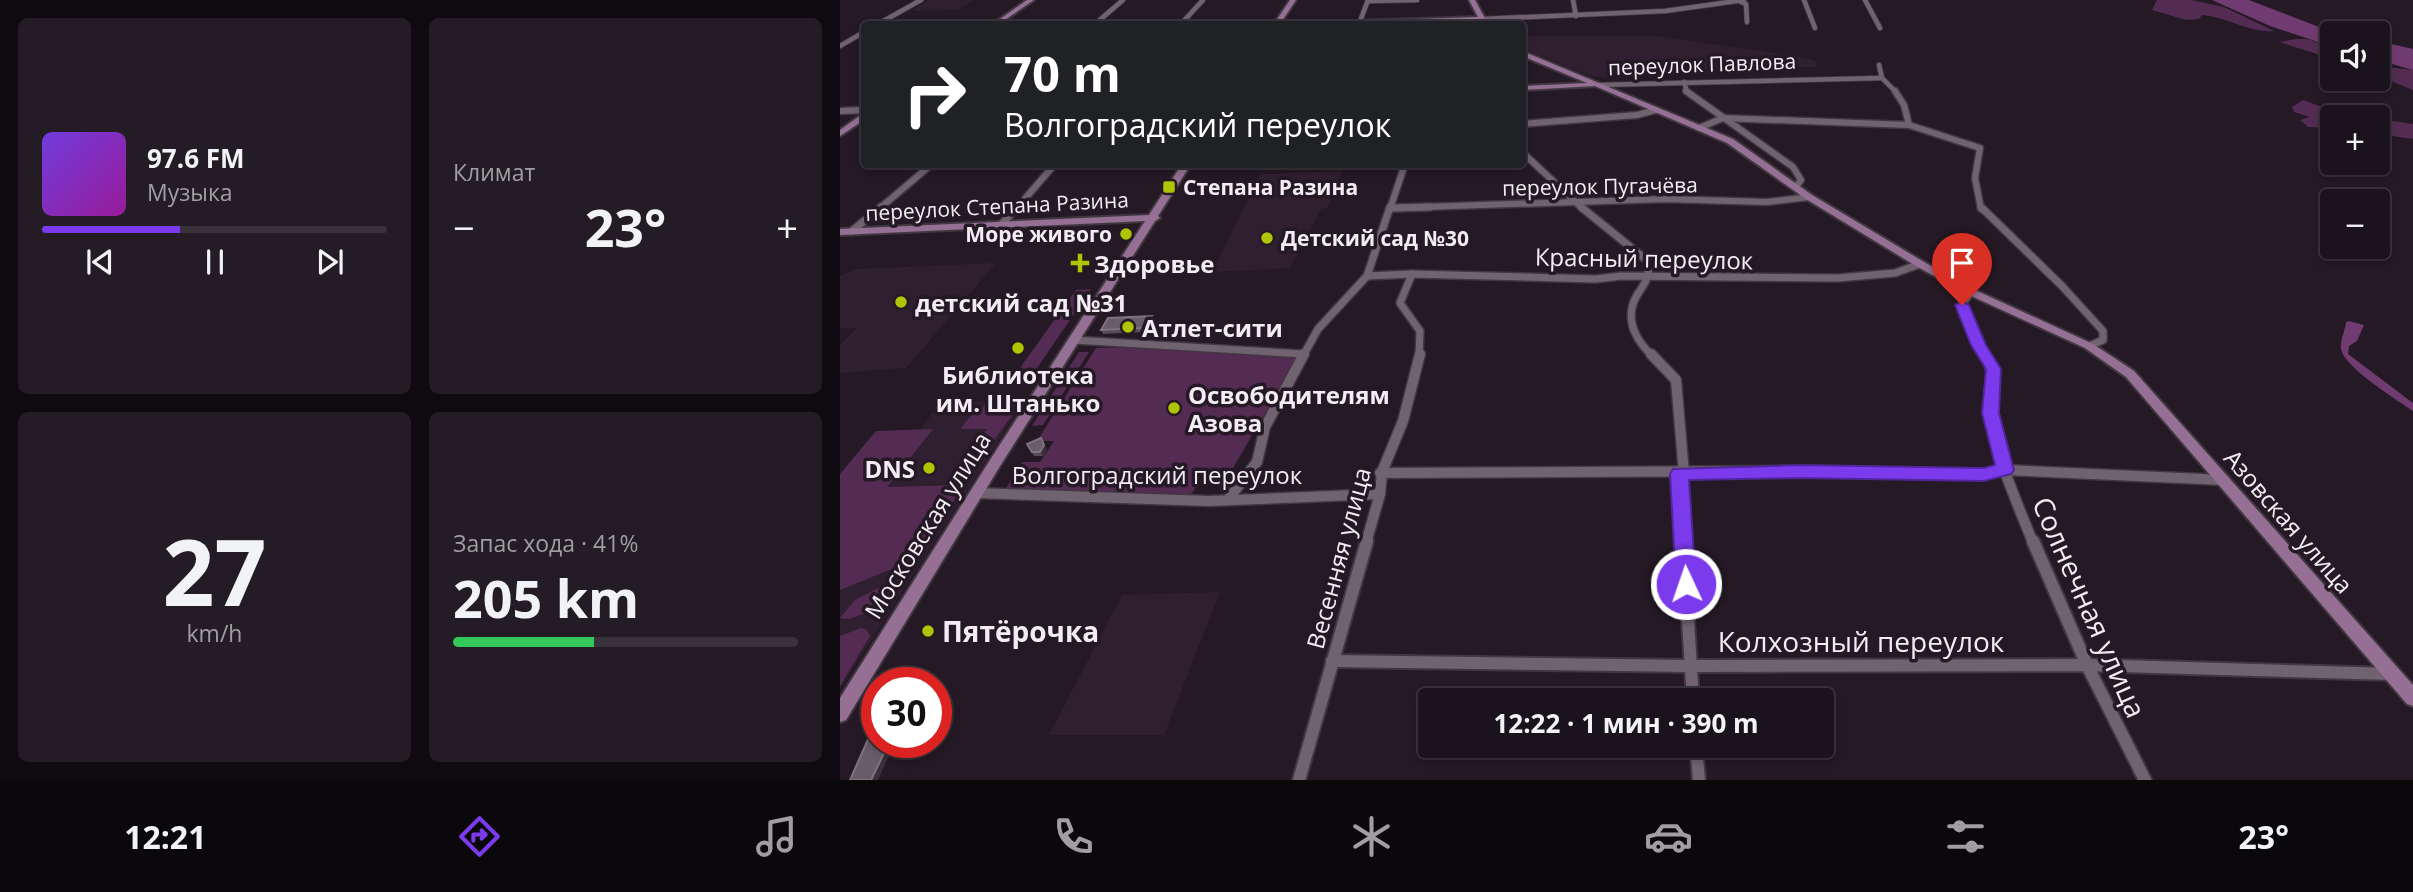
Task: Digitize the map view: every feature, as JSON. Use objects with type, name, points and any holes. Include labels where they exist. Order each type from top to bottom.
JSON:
[{"type":"street","points":[[883,21],[921,0]]},
{"type":"street","points":[[1000,21],[1031,0]]},
{"type":"street","points":[[1099,21],[1123,0]]},
{"type":"street","points":[[1184,21],[1203,0]]},
{"type":"street","points":[[1279,21],[1293,0]]},
{"type":"street","points":[[1360,21],[1368,1],[1418,0]]},
{"type":"street","points":[[1472,0],[1483,21]]},
{"type":"street","points":[[1573,0],[1576,16]]},
{"type":"street","points":[[1499,21],[1665,11],[1742,0],[1746,4],[1748,22]]},
{"type":"street","points":[[1804,0],[1815,28]]},
{"type":"street","points":[[1865,0],[1880,29]]},
{"type":"street","points":[[840,43],[861,34]]},
{"type":"street","points":[[850,40],[861,40]]},
{"type":"street","name":"Азовская улица","points":[[1526,56],[1730,141],[1809,197],[1920,264],[1971,292],[2089,346],[2130,374],[2413,698]]},
{"type":"street","points":[[1879,65],[1882,78],[1888,82],[1903,104],[1909,125]]},
{"type":"street","name":"переулок Павлова","points":[[1526,85],[1882,78]]},
{"type":"street","name":"переулок Павлова","points":[[1526,85],[1587,80]]},
{"type":"street","points":[[1684,82],[1686,92],[1793,167],[1801,180],[1796,187]]},
{"type":"street","points":[[840,111],[861,110]]},
{"type":"street","points":[[1526,124],[1637,115],[1656,110]]},
{"type":"street","points":[[1699,128],[1723,118],[1909,125],[1917,130],[1970,142],[1980,148],[1975,178],[1981,209],[2062,286],[2103,331],[2103,340],[2089,346]]},
{"type":"street","points":[[840,134],[861,119]]},
{"type":"street","points":[[1526,156],[1577,203],[1648,262],[1649,278],[1632,307],[1632,321],[1639,344],[1662,363],[1676,380],[1692,688]]},
{"type":"street","points":[[852,231],[927,168]]},
{"type":"street","points":[[1001,225],[1051,168]]},
{"type":"street","name":"Московская улица","points":[[840,721],[843,708],[976,493],[1185,168]]},
{"type":"street","points":[[1229,498],[1257,462],[1265,428],[1318,329],[1367,276],[1404,168]]},
{"type":"street","name":"переулок Пугачёва","points":[[1392,208],[1665,200],[1767,202],[1809,197]]},
{"type":"street","name":"переулок Степана Разина","points":[[840,232],[1155,218]]},
{"type":"street","name":"Красный переулок","points":[[1367,276],[1412,274],[1838,278],[1895,273],[1920,264]]},
{"type":"street","name":"Весенняя улица","points":[[1299,780],[1380,494],[1380,473],[1396,441],[1418,358],[1422,337],[1418,326],[1400,303],[1412,274]]},
{"type":"street","name":"Солнечная улица","points":[[1971,292],[1962,305],[1979,345],[1993,369],[1990,413],[2005,470],[2041,563],[2087,665],[2145,780]]},
{"type":"street","points":[[1074,340],[1303,354]]},
{"type":"street","points":[[1380,473],[1682,474],[1800,471],[1984,474],[2005,470],[2226,481]]},
{"type":"street","name":"Волгоградский переулок","points":[[976,493],[1209,501],[1229,498],[1380,494]]},
{"type":"street","name":"Колхозный переулок","points":[[1332,661],[1690,666],[2087,665],[2391,674]]},
{"type":"street","points":[[1697,758],[1699,780]]},
{"type":"shaded area","points":[[929,0],[973,0],[958,10],[911,11]]},
{"type":"shaded area","points":[[2157,0],[2191,0],[2224,7],[2274,31],[2256,30],[2202,15],[2199,19],[2186,20],[2152,10]]},
{"type":"shaded area","points":[[2212,0],[2249,0],[2320,27],[2320,43],[2270,26]]},
{"type":"shaded area","points":[[1526,36],[1657,36],[1796,56],[1816,61],[1817,67],[1709,68],[1711,75],[1593,77],[1526,50]]},
{"type":"shaded area","points":[[2307,39],[2320,43],[2320,55],[2279,42]]},
{"type":"shaded area","points":[[2390,44],[2413,49],[2413,70],[2390,63]]},
{"type":"shaded area","points":[[2390,67],[2413,70],[2413,90],[2390,81]]},
{"type":"shaded area","points":[[2303,100],[2320,106],[2320,127],[2308,127],[2300,120],[2310,117],[2294,112],[2292,107]]},
{"type":"shaded area","points":[[2390,121],[2413,124],[2413,139],[2390,136]]},
{"type":"shaded area","name":"Детский сад №30","points":[[1342,171],[1327,208],[1321,209],[1290,268],[1212,272],[1260,174]]},
{"type":"shaded area","name":"детский сад №31","points":[[996,263],[906,368],[840,373],[840,345],[857,328],[840,328],[840,276],[857,269]]},
{"type":"shaded area","points":[[1091,289],[1035,371],[1017,372],[1076,290]]},
{"type":"shaded area","points":[[2346,322],[2364,325],[2357,341],[2349,346],[2348,354],[2413,403],[2413,411],[2372,383],[2344,356],[2341,343]]},
{"type":"shaded area","points":[[1131,347],[1298,357],[1233,468],[1209,469],[1189,497],[1006,488],[1022,462],[1040,462],[1054,441],[1037,441],[1096,348]]},
{"type":"shaded area","points":[[1079,352],[1089,352],[1043,425],[1032,426]]},
{"type":"shaded area","points":[[1026,398],[840,689],[840,536],[940,403]]},
{"type":"shaded area","points":[[1023,400],[992,443],[982,444],[980,440],[987,429],[961,429],[980,408],[995,402]]},
{"type":"shaded area","points":[[933,429],[887,487],[965,485],[918,555],[909,562],[840,590],[840,474],[876,431]]},
{"type":"shaded area","points":[[886,584],[894,587],[880,608],[849,619],[840,618],[855,600]]},
{"type":"shaded area","points":[[1220,592],[1164,735],[1049,735],[1122,595]]},
{"type":"shaded area","points":[[861,628],[867,630],[870,636],[840,686],[840,636]]},
{"type":"building","points":[[1152,316],[1145,328],[1101,330],[1108,318]]},
{"type":"building","points":[[1041,438],[1044,445],[1040,452],[1032,452],[1027,444]]},
{"type":"building","points":[[861,755],[861,758],[882,758],[871,780],[850,780]]},
{"type":"place","name":"Степана Разина","points":[[1169,187]]},
{"type":"place","name":"Море живого","points":[[1126,234]]},
{"type":"place","name":"Детский сад №30","points":[[1267,238]]},
{"type":"place","name":"Здоровье","points":[[1080,263]]},
{"type":"place","name":"детский сад №31","points":[[901,302]]},
{"type":"place","name":"Атлет-сити","points":[[1128,327]]},
{"type":"place","name":"Библиотека им. Штанько","points":[[1018,348]]},
{"type":"place","name":"Освободителям Азова","points":[[1174,408]]},
{"type":"place","name":"DNS","points":[[929,468]]},
{"type":"place","name":"Пятёрочка","points":[[928,631]]},
{"type":"route","points":[[1686,584],[1679,474],[1800,471],[1984,474],[2005,470],[1990,413],[1993,369],[1979,345],[1962,305]]}]
